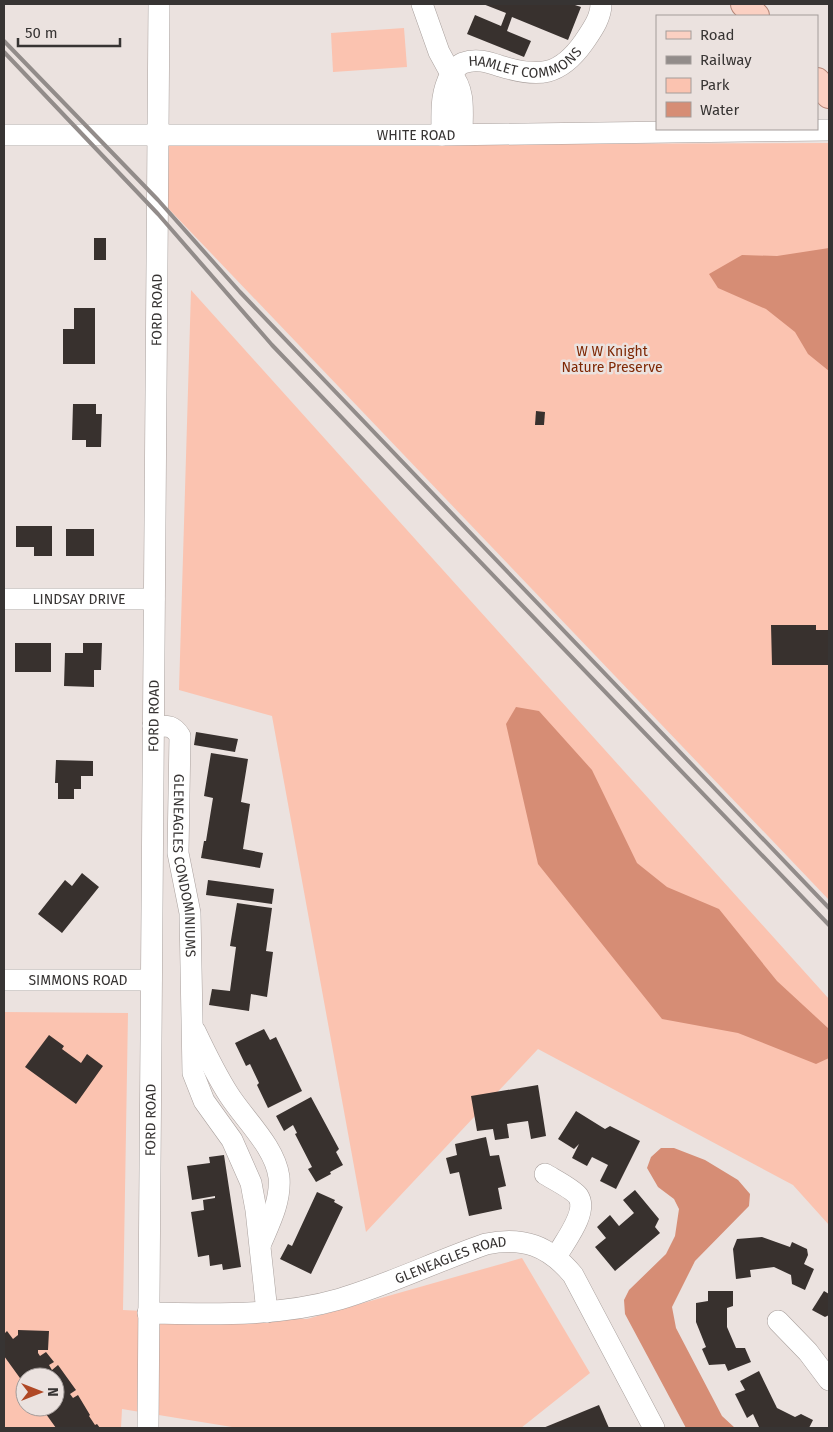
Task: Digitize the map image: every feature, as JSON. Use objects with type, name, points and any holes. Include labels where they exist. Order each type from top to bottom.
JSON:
[{"type":"main road","points":[[744,4],[755,15]]},
{"type":"main road","points":[[818,82],[829,95]]},
{"type":"street","name":"FORD ROAD","points":[[148,1428],[159,4]]},
{"type":"street","name":"HAMLET COMMONS","points":[[422,4],[439,52],[451,74]]},
{"type":"street","name":"HAMLET COMMONS","points":[[452,134],[442,99],[444,88],[451,74],[461,64],[478,60],[528,73],[546,73],[562,67],[581,46],[595,26],[601,10],[601,4]]},
{"type":"street","name":"WHITE ROAD","points":[[4,135],[158,136],[829,130]]},
{"type":"street","name":"LINDSAY DRIVE","points":[[4,599],[154,600]]},
{"type":"street","name":"GLENEAGLES CONDOMINIUMS","points":[[153,726],[169,726],[175,729],[180,736],[178,853],[190,913],[193,1073],[204,1100],[232,1140],[251,1183],[256,1210],[267,1312]]},
{"type":"street","name":"SIMMONS ROAD","points":[[4,980],[151,980]]},
{"type":"street","name":"GLENEAGLES CONDOMINIUMS","points":[[192,1026],[229,1095],[268,1148],[275,1162],[279,1177],[279,1193],[276,1207],[260,1245]]},
{"type":"street","points":[[545,1174],[578,1195],[582,1204],[581,1214],[556,1257]]},
{"type":"street","name":"GLENEAGLES ROAD","points":[[148,1313],[226,1314],[267,1312],[308,1306],[339,1299],[418,1271],[466,1251],[498,1241],[524,1242],[548,1251],[573,1275],[654,1428]]},
{"type":"street","points":[[778,1321],[808,1352],[829,1380]]},
{"type":"green space","points":[[404,28],[407,67],[333,72],[331,33]]},
{"type":"green space","name":"W W Knight Nature Preserve","points":[[829,143],[829,900],[167,207],[166,145]]},
{"type":"green space","points":[[191,290],[829,999],[829,1225],[793,1185],[538,1049],[366,1232],[272,716],[179,690]]},
{"type":"green space","points":[[4,1012],[128,1013],[123,1310],[307,1319],[522,1258],[590,1373],[521,1428],[238,1428],[122,1409],[121,1428],[4,1428]]},
{"type":"water","points":[[829,248],[829,371],[808,354],[795,332],[766,309],[718,288],[709,274],[742,255],[777,256]]},
{"type":"water","points":[[516,707],[539,711],[592,770],[637,863],[667,887],[719,909],[777,981],[829,1029],[829,1058],[816,1064],[738,1033],[662,1019],[538,864],[506,724]]},
{"type":"water","points":[[661,1148],[674,1148],[705,1160],[738,1180],[750,1194],[749,1206],[695,1261],[672,1307],[676,1328],[722,1416],[735,1428],[686,1428],[625,1314],[624,1300],[629,1290],[666,1254],[675,1236],[679,1209],[674,1199],[658,1187],[647,1168],[651,1157]]},
{"type":"building","points":[[483,4],[572,4],[581,7],[568,40],[512,17],[507,31],[531,41],[524,57],[467,34],[475,15],[501,26],[506,13]]},
{"type":"building","points":[[94,238],[106,238],[106,260],[94,260]]},
{"type":"building","points":[[74,308],[95,308],[95,364],[63,364],[63,329],[74,329]]},
{"type":"building","points":[[73,404],[96,404],[96,414],[102,414],[101,447],[86,447],[86,440],[72,440]]},
{"type":"building","points":[[536,411],[545,412],[544,425],[535,425]]},
{"type":"building","points":[[16,526],[52,526],[52,556],[34,556],[34,547],[16,547]]},
{"type":"building","points":[[66,529],[94,529],[94,556],[66,556]]},
{"type":"building","points":[[771,625],[816,625],[816,630],[829,630],[829,665],[772,665]]},
{"type":"building","points":[[15,643],[51,643],[51,672],[15,672]]},
{"type":"building","points":[[83,643],[102,643],[101,670],[94,670],[94,687],[64,686],[65,653],[83,653]]},
{"type":"building","points":[[196,732],[238,739],[235,752],[194,745]]},
{"type":"building","points":[[211,753],[248,759],[241,802],[250,804],[243,849],[263,853],[260,868],[201,858],[204,841],[206,841],[213,798],[204,796]]},
{"type":"building","points":[[56,760],[93,761],[93,776],[81,776],[81,789],[74,789],[74,799],[58,799],[58,783],[55,783]]},
{"type":"building","points":[[82,873],[99,887],[62,933],[38,914],[65,880],[72,886]]},
{"type":"building","points":[[208,880],[274,889],[272,904],[206,895]]},
{"type":"building","points":[[237,903],[272,908],[266,951],[273,952],[267,997],[251,994],[249,1011],[209,1005],[212,989],[230,991],[236,947],[230,946]]},
{"type":"building","points":[[264,1029],[270,1040],[276,1037],[302,1091],[268,1108],[250,1064],[246,1066],[235,1043]]},
{"type":"building","points":[[49,1035],[64,1046],[62,1049],[81,1063],[87,1054],[103,1066],[76,1104],[25,1067]]},
{"type":"building","points":[[538,1085],[546,1136],[531,1139],[528,1121],[507,1124],[509,1138],[495,1140],[493,1129],[477,1131],[471,1096]]},
{"type":"building","points":[[311,1097],[339,1149],[336,1152],[343,1165],[316,1182],[308,1169],[312,1167],[295,1134],[297,1133],[293,1125],[284,1131],[276,1116]]},
{"type":"building","points":[[576,1111],[605,1129],[610,1126],[640,1141],[616,1189],[600,1181],[608,1165],[592,1157],[587,1166],[572,1158],[579,1144],[574,1149],[558,1139]]},
{"type":"building","points":[[486,1137],[490,1156],[499,1155],[506,1186],[498,1188],[502,1209],[469,1216],[459,1172],[450,1174],[446,1158],[457,1155],[455,1144]]},
{"type":"building","points":[[224,1155],[241,1267],[223,1270],[222,1264],[210,1266],[209,1255],[198,1257],[191,1212],[204,1210],[203,1200],[215,1198],[215,1196],[192,1200],[187,1166],[210,1163],[209,1157]]},
{"type":"building","points":[[635,1190],[659,1219],[655,1227],[660,1233],[615,1271],[595,1247],[606,1238],[597,1227],[610,1215],[619,1226],[634,1213],[623,1200]]},
{"type":"building","points":[[317,1192],[335,1200],[334,1202],[343,1207],[311,1274],[280,1259],[288,1244],[292,1246]]},
{"type":"building","points":[[762,1237],[790,1247],[792,1242],[807,1249],[808,1255],[804,1264],[814,1269],[805,1290],[792,1284],[791,1275],[774,1267],[750,1270],[751,1277],[736,1279],[733,1249],[737,1239]]},
{"type":"building","points":[[708,1291],[733,1291],[733,1306],[727,1308],[727,1327],[736,1348],[745,1348],[751,1362],[728,1371],[725,1364],[709,1365],[702,1349],[706,1347],[696,1322],[696,1303],[708,1301]]},
{"type":"building","points":[[824,1291],[829,1294],[829,1315],[825,1317],[812,1310]]},
{"type":"building","points":[[18,1330],[49,1331],[48,1350],[38,1350],[38,1353],[40,1356],[46,1352],[54,1362],[49,1365],[50,1367],[15,1367],[15,1371],[4,1356],[4,1334],[7,1331],[13,1339],[18,1335]]},
{"type":"building","points":[[759,1371],[777,1408],[795,1417],[801,1414],[813,1420],[809,1428],[762,1428],[759,1427],[753,1414],[747,1418],[735,1394],[745,1390],[740,1381]]},
{"type":"building","points":[[65,1375],[76,1390],[70,1394],[73,1398],[78,1395],[95,1425],[97,1424],[100,1428],[56,1428],[48,1417],[65,1417]]},
{"type":"building","points":[[599,1405],[609,1428],[543,1428]]},
{"type":"railway","points":[[4,41],[158,200],[240,292],[829,908]]},
{"type":"railway","points":[[4,52],[158,214],[272,345],[829,925]]}]
